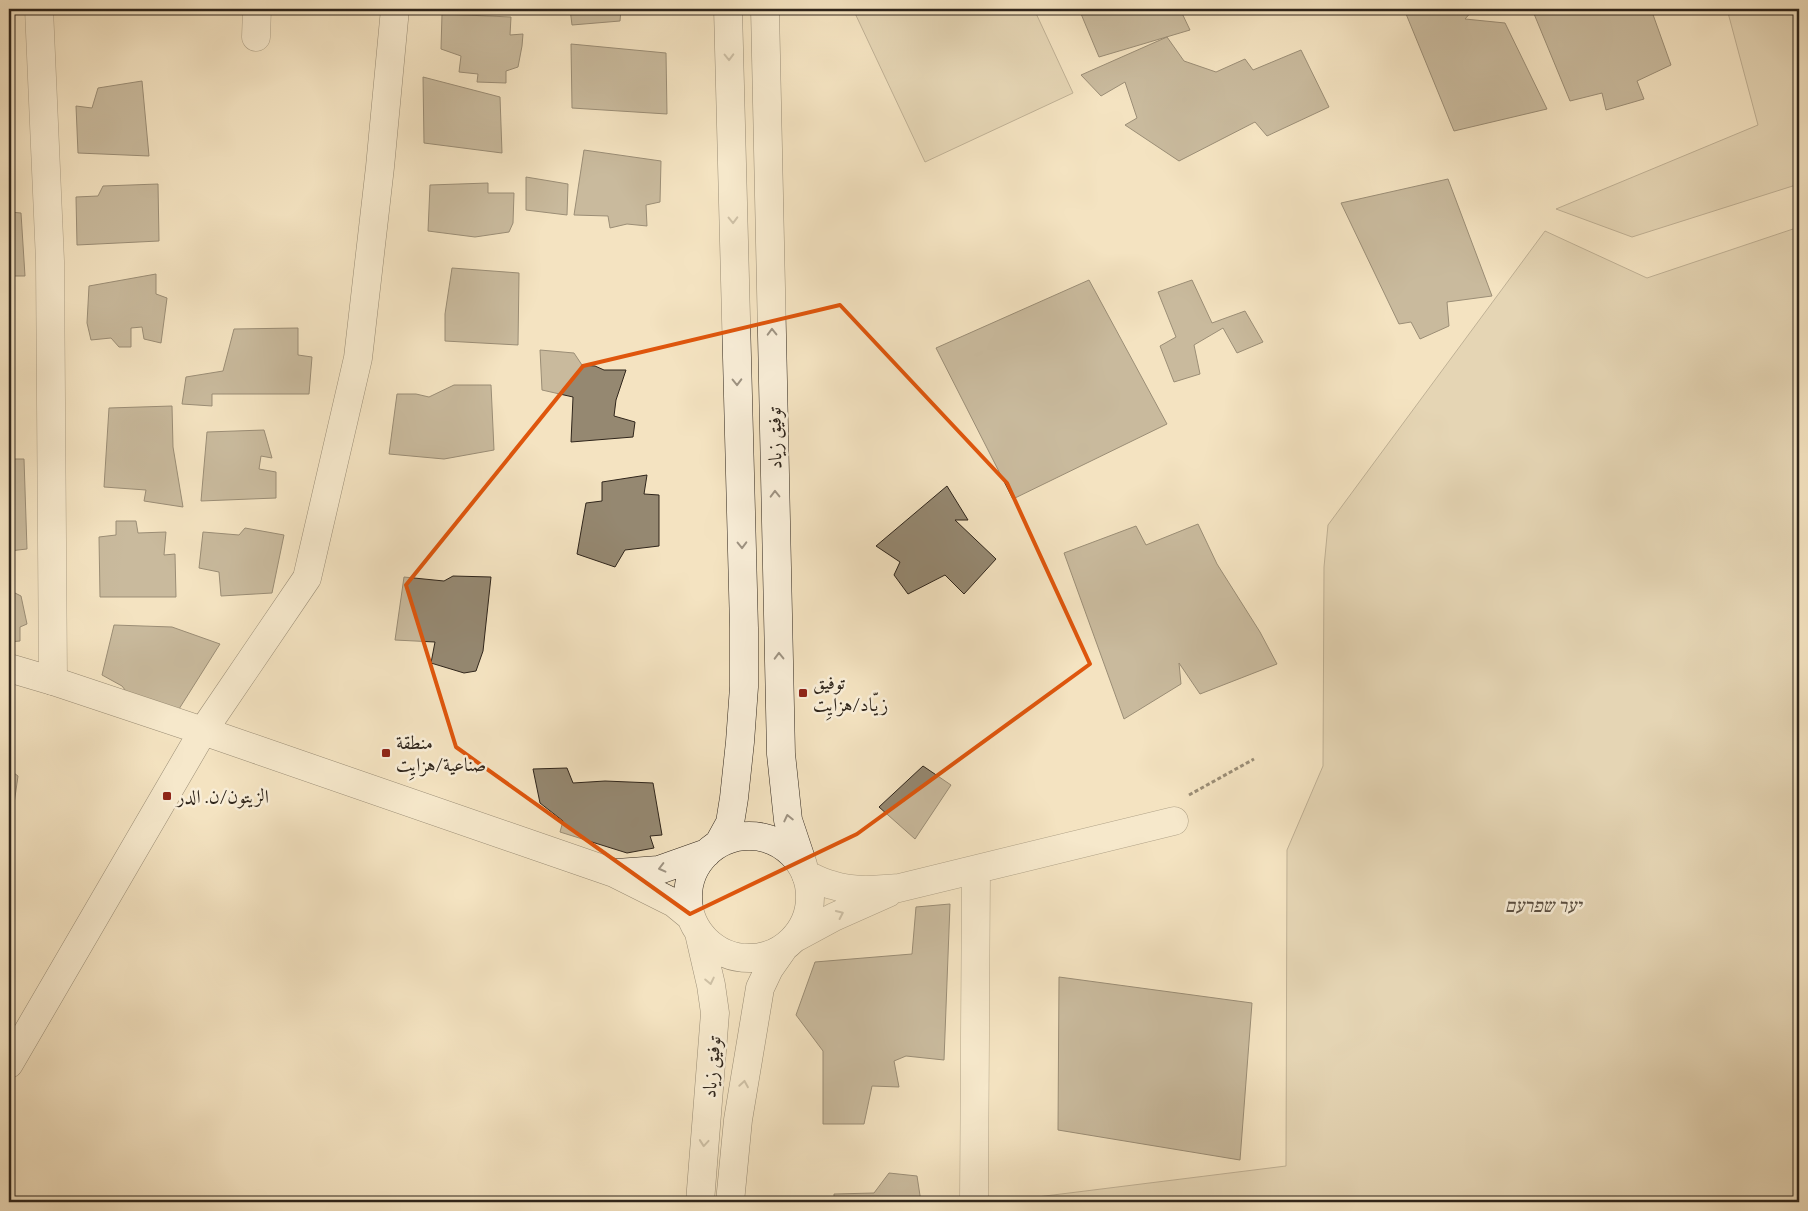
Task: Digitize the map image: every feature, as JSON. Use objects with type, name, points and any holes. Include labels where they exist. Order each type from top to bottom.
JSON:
[{"type":"street","points":[[39,9],[50,261],[53,681]]},
{"type":"street","points":[[256,37],[257,9]]},
{"type":"street","points":[[9,1064],[203,732],[307,578],[358,358],[380,166],[395,9]]},
{"type":"street","name":"توفيق زياد","points":[[713,848],[730,823],[740,742],[744,687],[728,9]]},
{"type":"street","name":"توفيق زياد","points":[[765,9],[781,754],[788,820],[804,870]]},
{"type":"street","points":[[9,668],[53,681],[614,873],[674,903],[712,946],[729,956],[747,959],[765,957],[834,917],[899,888]]},
{"type":"street","points":[[804,870],[832,885],[851,889],[879,890],[899,888],[1174,821]]},
{"type":"street","points":[[614,873],[659,870],[713,848],[733,837],[754,835],[774,840],[790,850],[810,882],[811,902],[807,920],[790,943]]},
{"type":"street","points":[[695,925],[687,898],[690,878],[700,860],[713,848]]},
{"type":"street","points":[[974,1202],[976,870]]},
{"type":"street","name":"توفيق زياد","points":[[695,925],[711,985],[715,1013],[700,1202]]},
{"type":"street","name":"توفيق زياد","points":[[730,1202],[738,1120],[760,988],[769,969],[790,943]]},
{"type":"path","points":[[1174,821],[1179,801],[1254,758]]},
{"type":"highlighted area","points":[[840,305],[1007,483],[1090,664],[857,834],[690,914],[456,747],[406,585],[583,366]]},
{"type":"green space","points":[[853,9],[1034,9],[1073,93],[925,162]]},
{"type":"green space","points":[[1727,9],[1799,9],[1799,184],[1632,237],[1556,209],[1758,125]]},
{"type":"green space","name":"יער שפרעם","points":[[1799,227],[1799,1202],[997,1202],[1286,1166],[1287,850],[1323,766],[1324,567],[1328,525],[1545,231],[1647,278]]},
{"type":"building","points":[[570,9],[621,9],[620,21],[572,25]]},
{"type":"building","points":[[1079,9],[1180,9],[1190,30],[1099,57]]},
{"type":"building","points":[[1404,9],[1474,9],[1465,19],[1505,23],[1547,109],[1454,131]]},
{"type":"building","points":[[1532,9],[1651,9],[1671,65],[1637,81],[1644,99],[1606,110],[1602,93],[1570,101]]},
{"type":"building","points":[[442,14],[511,17],[510,35],[523,34],[518,67],[506,71],[506,83],[477,82],[478,74],[459,72],[461,56],[441,49]]},
{"type":"building","points":[[1167,37],[1184,61],[1216,72],[1245,59],[1253,70],[1301,50],[1329,107],[1267,136],[1255,122],[1179,161],[1125,125],[1137,118],[1125,82],[1101,96],[1081,75]]},
{"type":"building","points":[[571,44],[666,53],[667,114],[572,108]]},
{"type":"building","points":[[423,77],[500,97],[502,153],[424,143]]},
{"type":"building","points":[[142,81],[149,156],[78,153],[76,106],[92,108],[98,88]]},
{"type":"building","points":[[584,150],[661,161],[660,202],[646,205],[647,226],[627,224],[610,228],[608,216],[574,215]]},
{"type":"building","points":[[526,177],[568,184],[567,215],[526,210]]},
{"type":"building","points":[[1448,179],[1492,296],[1447,302],[1449,326],[1420,339],[1411,322],[1399,324],[1341,203]]},
{"type":"building","points":[[488,183],[488,193],[514,193],[513,223],[509,232],[475,237],[428,231],[430,185]]},
{"type":"building","points":[[158,184],[159,241],[77,245],[76,197],[98,196],[103,186]]},
{"type":"building","points":[[9,212],[21,213],[25,276],[9,276]]},
{"type":"building","points":[[452,268],[519,273],[518,345],[445,341],[445,314]]},
{"type":"building","points":[[156,274],[156,294],[167,298],[161,343],[144,339],[142,327],[131,328],[131,347],[119,347],[111,338],[91,340],[87,323],[89,286]]},
{"type":"building","points":[[1089,280],[1167,424],[1013,499],[936,348]]},
{"type":"building","points":[[1192,280],[1212,323],[1245,311],[1263,342],[1237,353],[1223,328],[1194,345],[1200,374],[1174,382],[1160,346],[1176,337],[1158,292]]},
{"type":"building","points":[[298,328],[298,355],[312,357],[309,394],[212,394],[212,406],[182,404],[186,377],[223,371],[234,329]]},
{"type":"building","points":[[540,350],[574,353],[582,365],[595,366],[604,370],[626,370],[616,400],[614,416],[635,422],[633,437],[571,442],[573,397],[542,390]]},
{"type":"building","points":[[454,385],[491,385],[494,450],[444,459],[389,454],[397,394],[416,394],[429,397]]},
{"type":"building","points":[[172,406],[173,447],[183,507],[144,501],[146,490],[104,487],[109,408]]},
{"type":"building","points":[[264,430],[272,458],[261,456],[259,469],[276,472],[276,498],[201,501],[207,432]]},
{"type":"building","points":[[9,431],[11,453],[9,453]]},
{"type":"building","points":[[9,459],[24,459],[27,549],[9,551]]},
{"type":"building","points":[[647,475],[644,494],[659,495],[659,546],[625,550],[615,567],[577,554],[586,503],[602,501],[602,482]]},
{"type":"building","points":[[947,486],[968,520],[955,520],[996,559],[964,594],[945,575],[908,594],[894,575],[900,562],[876,546]]},
{"type":"building","points":[[116,521],[136,521],[138,533],[166,532],[164,555],[175,554],[176,597],[100,597],[99,537],[116,535]]},
{"type":"building","points":[[1198,524],[1217,564],[1260,632],[1277,664],[1200,694],[1179,663],[1181,684],[1124,719],[1064,553],[1136,526],[1146,545]]},
{"type":"building","points":[[245,528],[284,535],[272,593],[221,596],[219,572],[199,568],[203,532],[239,535]]},
{"type":"building","points":[[453,576],[491,577],[483,651],[476,671],[464,673],[431,663],[435,642],[395,640],[404,577],[444,581]]},
{"type":"building","points":[[9,591],[21,596],[27,624],[20,627],[20,641],[9,642]]},
{"type":"building","points":[[114,625],[172,627],[220,644],[179,709],[132,699],[122,686],[102,675]]},
{"type":"building","points":[[9,756],[14,758],[10,770],[18,776],[10,832]]},
{"type":"building","points":[[923,766],[951,785],[915,839],[879,807]]},
{"type":"building","points":[[567,768],[573,783],[605,781],[653,783],[662,835],[650,836],[654,848],[627,853],[560,832],[563,821],[540,803],[533,769]]},
{"type":"building","points":[[950,904],[944,1060],[906,1056],[894,1061],[899,1087],[872,1086],[864,1124],[823,1124],[823,1051],[796,1015],[815,962],[912,954],[916,907]]},
{"type":"building","points":[[1059,977],[1252,1003],[1240,1160],[1058,1130]]},
{"type":"building","points":[[889,1173],[917,1176],[921,1202],[834,1202],[834,1194],[874,1193]]},
{"type":"place","name":"توفيق زيّاد/هزايِت","points":[[803,693]]},
{"type":"place","name":"منطقة صناعية/هزايِت","points":[[386,753]]},
{"type":"place","name":"الزيتون/ن. الدر","points":[[167,796]]}]
